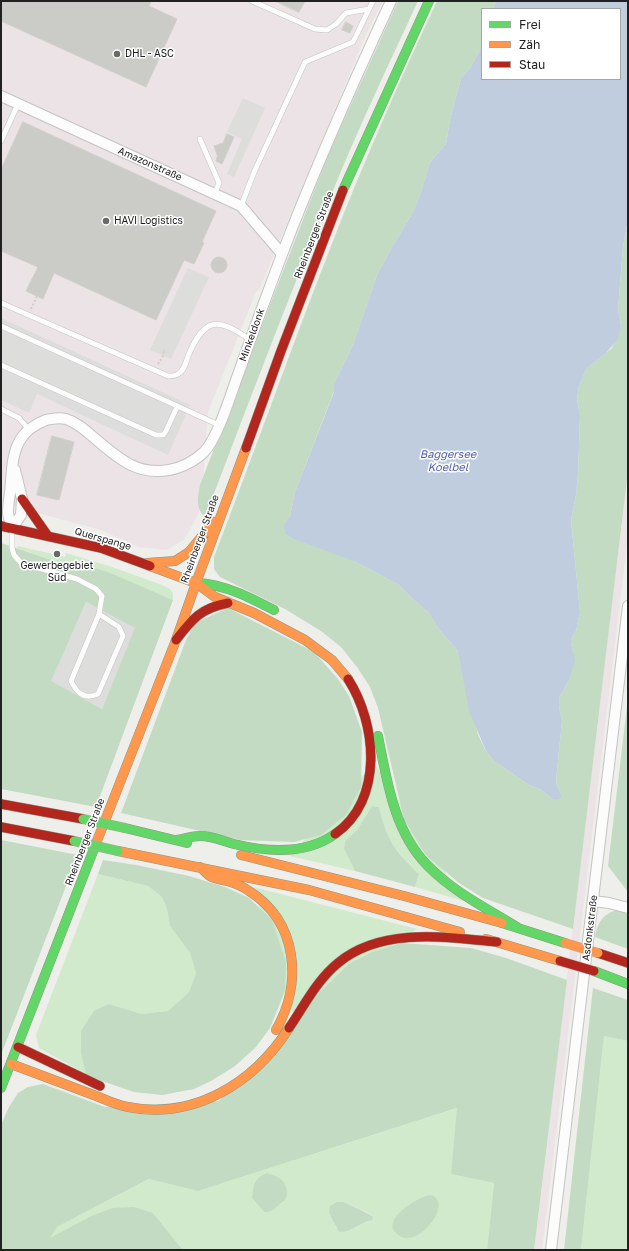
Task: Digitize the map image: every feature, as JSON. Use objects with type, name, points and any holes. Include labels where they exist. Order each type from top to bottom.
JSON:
[{"type":"main road","name":"Rheinberger Straße","points":[[1,1088],[176,640],[220,514],[339,199],[429,1]]},
{"type":"main road","points":[[22,499],[48,536]]},
{"type":"main road","points":[[143,563],[174,561],[189,552],[220,514]]},
{"type":"main road","name":"Querspange","points":[[1,526],[100,548],[196,583]]},
{"type":"main road","points":[[176,840],[201,836],[245,846],[285,850],[312,846],[336,834],[345,826],[358,810],[367,789],[370,770],[368,736],[363,711],[354,690],[332,660],[314,646],[259,616],[209,594],[196,583]]},
{"type":"main road","points":[[196,583],[213,584],[229,588],[281,613]]},
{"type":"main road","points":[[176,640],[194,616],[216,604],[228,603]]},
{"type":"main road","points":[[350,667],[362,686],[375,720],[389,790],[397,816],[406,837],[417,854],[432,871],[458,891],[517,927]]},
{"type":"main road","points":[[1,804],[83,819],[198,846]]},
{"type":"main road","points":[[1,827],[308,890],[497,942],[594,971],[628,984]]},
{"type":"main road","points":[[229,853],[321,874],[517,927],[628,963]]},
{"type":"main road","points":[[200,867],[212,877],[231,882],[251,892],[273,912],[285,932],[291,952],[293,970],[291,996],[284,1017],[271,1037]]},
{"type":"main road","points":[[11,1064],[127,1107],[145,1110],[180,1108],[208,1100],[229,1089],[255,1070],[270,1056],[322,979],[341,961],[361,948],[386,941],[415,937],[497,942]]},
{"type":"main road","points":[[18,1047],[106,1088]]},
{"type":"main road","points":[[133,1098],[140,1100],[183,1098],[207,1090],[241,1070],[262,1049]]},
{"type":"street","name":"Minkeldonk","points":[[12,528],[8,514],[13,460],[18,444],[23,436],[40,422],[56,418],[65,418],[84,428],[116,456],[130,465],[142,470],[162,471],[175,469],[192,461],[204,452],[212,441],[282,254],[349,92],[391,1]]},
{"type":"street","name":"Amazonstraße","points":[[1,96],[241,206],[282,254]]},
{"type":"street","points":[[12,528],[21,514],[22,499],[13,460]]},
{"type":"street","name":"Asdonkstraße","points":[[551,1250],[628,606]]},
{"type":"street","points":[[593,901],[617,904],[628,908]]},
{"type":"lane","points":[[252,1],[315,29],[327,30],[336,24],[346,13],[369,9]]},
{"type":"lane","points":[[241,206],[255,170],[305,62],[353,42],[372,1]]},
{"type":"lane","points":[[1,141],[18,104]]},
{"type":"lane","points":[[200,139],[218,183],[215,193]]},
{"type":"lane","points":[[1,303],[168,376],[177,375],[183,370],[195,340],[200,333],[214,324],[223,324],[238,331],[250,340]]},
{"type":"lane","points":[[1,326],[219,425]]},
{"type":"lane","points":[[1,365],[156,435],[163,435],[166,432],[177,407]]},
{"type":"lane","points":[[2,411],[19,418],[29,430]]},
{"type":"lane","points":[[12,528],[12,548],[14,555],[21,563],[77,579],[96,589],[102,596],[99,614],[71,681],[77,692],[82,695],[92,697],[98,694],[123,636],[118,627],[99,614]]},
{"type":"shaded area","points":[[1,1],[383,1],[368,30],[259,290],[256,292],[208,412],[201,508],[185,539],[166,550],[139,547],[101,530],[1,503]]},
{"type":"shaded area","points":[[243,98],[265,108],[234,177],[227,174],[242,139],[227,132]]},
{"type":"shaded area","points":[[188,268],[209,277],[171,359],[150,350]]},
{"type":"shaded area","points":[[1,318],[190,405],[168,455],[37,394],[29,413],[1,400]]},
{"type":"shaded area","points":[[628,471],[628,535],[542,1250],[534,1250]]},
{"type":"shaded area","points":[[86,602],[136,628],[102,709],[50,682]]},
{"type":"green space","points":[[398,1],[418,1],[340,173],[266,357],[205,517],[198,506],[200,485],[328,155]]},
{"type":"green space","points":[[437,1],[496,1],[493,8],[481,8],[481,48],[470,68],[461,78],[450,120],[446,144],[430,162],[413,212],[377,275],[353,345],[334,384],[334,391],[295,492],[290,516],[286,521],[399,585],[428,612],[438,628],[457,650],[478,735],[486,751],[494,761],[529,785],[540,789],[553,800],[562,796],[556,780],[562,721],[559,698],[568,682],[574,654],[571,639],[576,631],[580,612],[571,520],[578,475],[580,416],[577,399],[579,385],[587,368],[612,348],[621,326],[618,309],[623,247],[628,220],[628,471],[573,929],[483,898],[459,883],[426,855],[404,819],[378,708],[370,687],[357,667],[341,647],[321,631],[285,609],[220,577],[214,569],[214,557],[299,329],[353,190],[408,63]]},
{"type":"green space","points":[[1,543],[73,567],[81,564],[111,573],[173,600],[96,807],[1,789]],"holes":[[[86,602],[135,628],[102,709],[51,681]]]},
{"type":"green space","points":[[18,546],[65,557],[66,553],[112,567],[170,589],[173,594],[173,600],[111,573],[73,567],[17,548]]},
{"type":"green space","points":[[228,608],[314,652],[338,679],[349,696],[362,732],[361,787],[346,815],[321,835],[294,842],[240,840],[121,813],[186,640],[195,623]]},
{"type":"green space","points":[[628,698],[628,892],[608,866]]},
{"type":"green space","points":[[374,763],[464,901],[415,887],[419,874],[404,859],[388,836],[379,807],[372,806],[357,830],[345,841],[344,849],[355,871],[290,856]]},
{"type":"green space","points":[[372,806],[379,807],[388,836],[404,859],[419,874],[415,887],[355,871],[344,849],[345,841],[357,830]]},
{"type":"green space","points":[[1,840],[78,855],[1,1055]]},
{"type":"green space","points":[[103,860],[189,876],[225,887],[249,898],[272,920],[286,962],[285,991],[270,1028],[256,1047],[235,1066],[211,1081],[194,1089],[162,1095],[134,1092],[86,1074],[81,1053],[81,1031],[94,1011],[109,1004],[142,1014],[168,1011],[189,992],[196,973],[190,953],[170,926],[167,909],[162,897],[148,886],[98,874]]},
{"type":"green space","points":[[98,874],[148,886],[162,897],[167,909],[170,926],[190,953],[196,973],[189,992],[168,1011],[142,1014],[109,1004],[86,1074],[39,1048],[36,1035]]},
{"type":"green space","points":[[253,887],[417,929],[292,1012]]},
{"type":"green space","points":[[614,911],[628,912],[628,949],[595,937],[597,928],[603,918]]},
{"type":"green space","points":[[401,943],[471,948],[506,958],[567,980],[534,1250],[487,1250],[494,1183],[451,1174],[457,1108],[198,1191],[149,1179],[57,1227],[50,1238],[91,1216],[112,1208],[134,1207],[153,1213],[183,1250],[1,1250],[1,1125],[9,1107],[18,1093],[28,1087],[43,1084],[105,1107],[219,1101],[317,995],[349,964],[372,952]]},
{"type":"green space","points":[[593,988],[628,1000],[628,1041],[604,1036],[581,1250],[564,1250]]},
{"type":"green space","points":[[604,1036],[628,1041],[628,1250],[581,1250]]},
{"type":"green space","points":[[458,1108],[451,1174],[494,1183],[487,1250],[183,1250],[153,1213],[112,1208],[91,1216],[49,1239],[57,1227],[150,1179],[198,1191]],"holes":[[[253,1192],[284,1202],[264,1212],[252,1198]],[[344,1202],[371,1214],[373,1217],[371,1220],[351,1230],[336,1228],[335,1223],[329,1213]]]},
{"type":"green space","points":[[266,1173],[283,1181],[287,1194],[286,1198],[275,1209],[264,1212],[252,1198],[256,1181]]},
{"type":"green space","points":[[431,1195],[437,1199],[439,1205],[434,1220],[428,1227],[413,1237],[405,1238],[396,1233],[393,1226],[394,1220],[398,1214],[411,1203]]},
{"type":"green space","points":[[337,1202],[344,1202],[371,1215],[373,1217],[372,1220],[347,1231],[339,1232],[329,1213],[330,1206]]},
{"type":"water","name":"Baggersee Koelbel","points":[[496,1],[628,1],[628,220],[623,247],[618,309],[621,326],[618,339],[606,353],[587,368],[579,385],[577,399],[580,416],[578,475],[571,520],[580,612],[576,631],[571,639],[575,661],[568,682],[559,698],[562,721],[556,780],[562,796],[559,799],[553,800],[540,789],[529,785],[494,761],[486,751],[469,711],[457,650],[438,628],[428,612],[399,585],[356,562],[294,539],[285,533],[284,527],[290,516],[295,492],[334,392],[334,384],[353,345],[377,275],[413,212],[430,162],[446,144],[450,120],[461,78],[470,68],[481,48],[481,80],[621,80],[621,8],[493,8]]},
{"type":"building","name":"DHL - ASC","points":[[1,1],[151,1],[149,6],[177,19],[146,87],[1,21]]},
{"type":"building","points":[[275,1],[305,1],[299,12]]},
{"type":"building","points":[[346,22],[353,26],[350,33],[342,30]]},
{"type":"building","name":"HAVI Logistics","points":[[23,122],[216,211],[194,264],[184,260],[156,320],[54,273],[43,299],[26,291],[38,267],[1,251],[1,170]]},
{"type":"building","points":[[227,134],[234,137],[222,164],[216,161],[218,154],[217,155],[214,146],[223,143]]},
{"type":"building","points":[[219,257],[226,262],[227,265],[222,272],[219,273],[212,268],[211,265],[216,258]]},
{"type":"building","points":[[52,436],[74,442],[59,500],[37,495]]},
{"type":"traffic: fast","points":[[343,190],[429,1]]},
{"type":"traffic: fast","points":[[198,583],[228,589],[274,610]]},
{"type":"traffic: fast","points":[[378,736],[389,788],[399,821],[416,852],[427,865],[447,883],[470,899],[517,927]]},
{"type":"traffic: fast","points":[[83,819],[125,828]]},
{"type":"traffic: fast","points":[[125,828],[187,843]]},
{"type":"traffic: fast","points":[[176,840],[194,836],[204,836],[247,847],[286,850],[312,846],[335,834]]},
{"type":"traffic: fast","points":[[74,841],[118,851]]},
{"type":"traffic: fast","points":[[1,1088],[97,841]]},
{"type":"traffic: fast","points":[[502,923],[565,943]]},
{"type":"traffic: fast","points":[[594,971],[628,984]]},
{"type":"traffic: slow","points":[[150,566],[196,583],[246,448]]},
{"type":"traffic: slow","points":[[147,563],[175,561],[189,552],[214,522]]},
{"type":"traffic: slow","points":[[97,841],[176,640],[196,583]]},
{"type":"traffic: slow","points":[[196,583],[215,597],[254,613],[305,640],[332,660],[348,679]]},
{"type":"traffic: slow","points":[[118,851],[309,890],[460,932]]},
{"type":"traffic: slow","points":[[241,855],[404,896],[502,923]]},
{"type":"traffic: slow","points":[[200,867],[212,877],[233,883],[249,891],[265,904],[278,919],[286,936],[291,954],[292,974],[290,993],[285,1012],[276,1030]]},
{"type":"traffic: slow","points":[[486,939],[560,961]]},
{"type":"traffic: slow","points":[[565,943],[598,953]]},
{"type":"traffic: slow","points":[[11,1064],[123,1106],[152,1110],[176,1108],[199,1102],[220,1093],[240,1081],[275,1048],[289,1028]]},
{"type":"traffic: jam","points":[[246,448],[281,351],[343,190]]},
{"type":"traffic: jam","points":[[22,499],[48,536]]},
{"type":"traffic: jam","points":[[1,526],[101,548],[150,566]]},
{"type":"traffic: jam","points":[[176,640],[192,620],[204,611],[228,603]]},
{"type":"traffic: jam","points":[[335,834],[351,819],[362,802],[368,782],[371,761],[370,739],[365,717],[358,697],[348,679]]},
{"type":"traffic: jam","points":[[1,804],[83,819]]},
{"type":"traffic: jam","points":[[1,827],[74,841]]},
{"type":"traffic: jam","points":[[289,1028],[311,994],[330,970],[355,952],[374,944],[394,939],[414,937],[457,938],[497,942]]},
{"type":"traffic: jam","points":[[598,953],[628,963]]},
{"type":"traffic: jam","points":[[560,961],[594,971]]},
{"type":"traffic: jam","points":[[18,1047],[100,1086]]},
{"type":"place","name":"DHL - ASC","points":[[117,54]]},
{"type":"place","name":"HAVI Logistics","points":[[106,221]]},
{"type":"place","name":"Gewerbegebiet Süd","points":[[57,554]]}]
